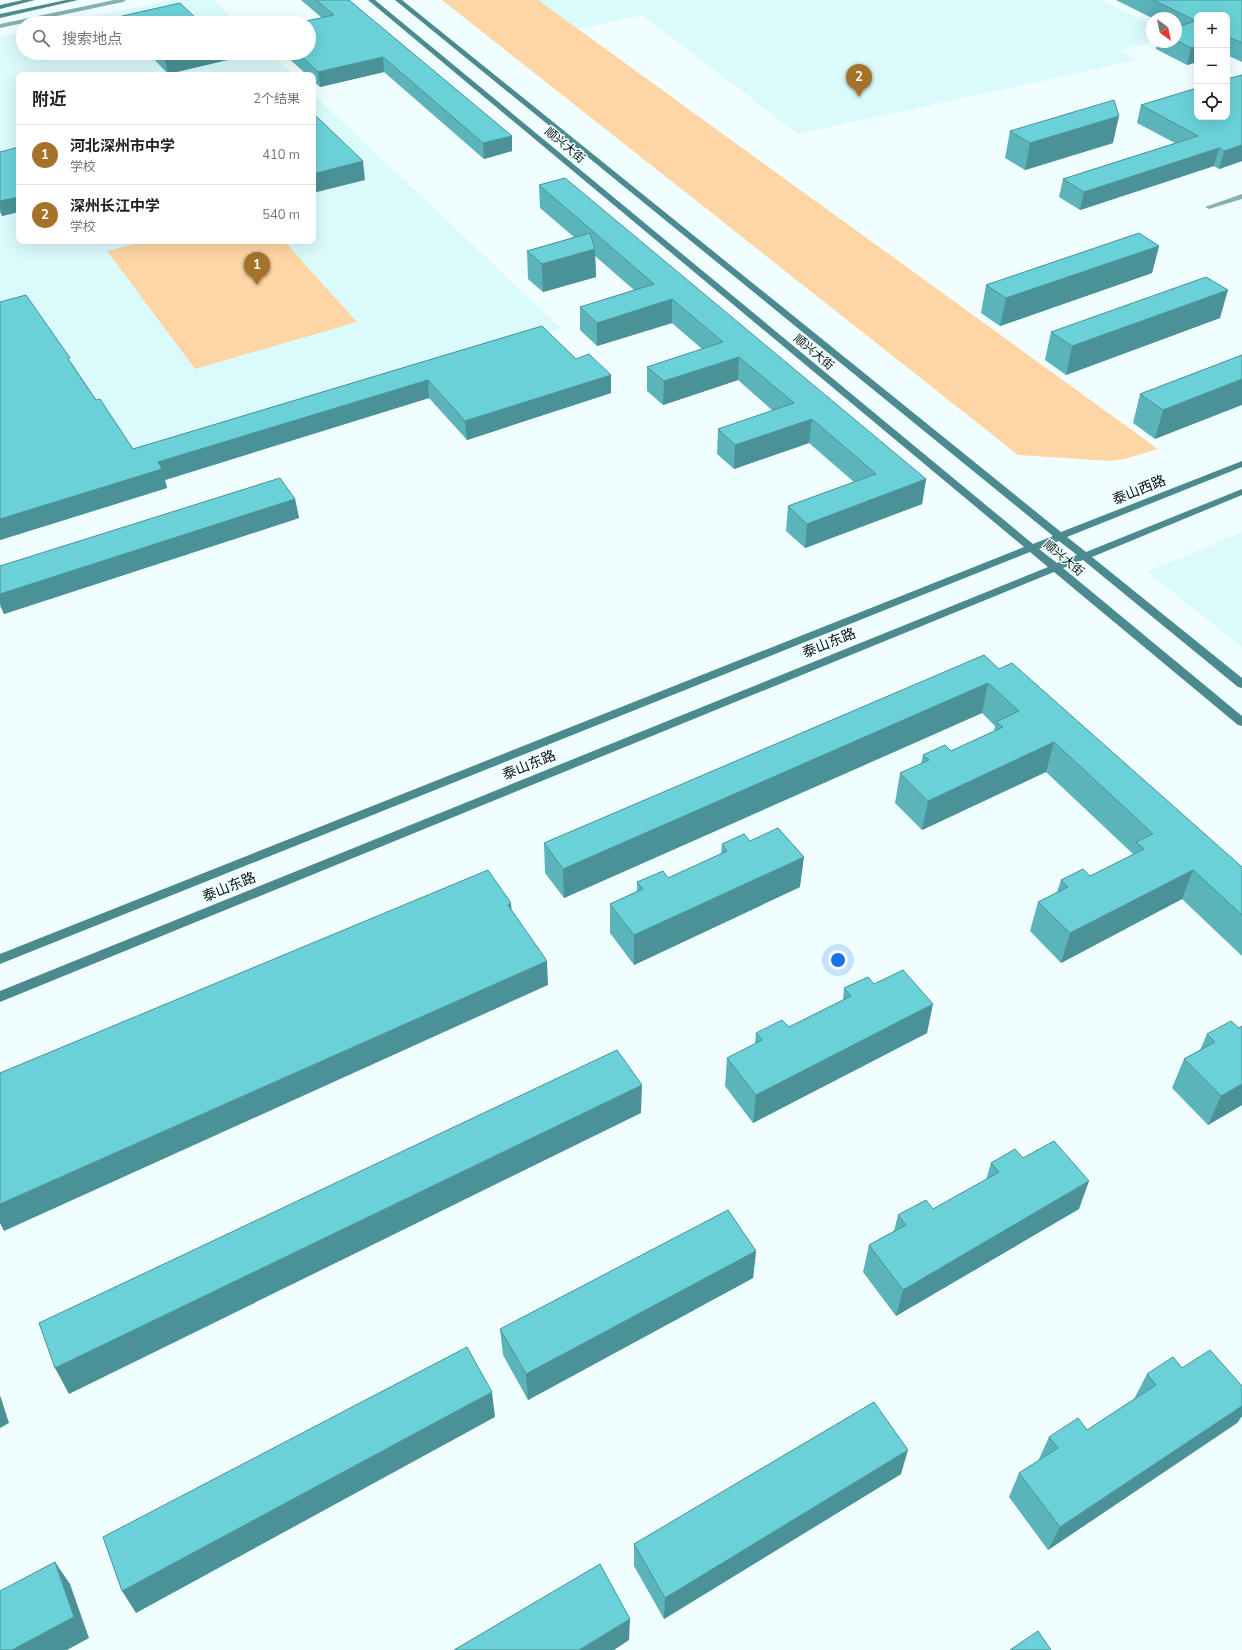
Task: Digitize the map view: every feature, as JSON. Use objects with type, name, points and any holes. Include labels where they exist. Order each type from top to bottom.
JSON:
[{"type":"main road","points":[[0,7],[32,0]]},
{"type":"main road","points":[[0,16],[76,0]]},
{"type":"main road","name":"顺兴大街","points":[[371,0],[1242,722]]},
{"type":"main road","name":"顺兴大街","points":[[398,0],[1242,684]]},
{"type":"main road","name":"泰山西路","points":[[1046,542],[1242,464]]},
{"type":"main road","points":[[1084,556],[1242,492]]},
{"type":"main road","name":"泰山东路","points":[[0,959],[1046,542]]},
{"type":"main road","name":"泰山东路","points":[[0,996],[1084,556]]},
{"type":"street","points":[[47,16],[123,0]]},
{"type":"street","points":[[0,26],[16,23]]},
{"type":"street","points":[[1209,206],[1241,197]]},
{"type":"shaded area","points":[[171,0],[214,0],[231,16],[95,16]]},
{"type":"shaded area","points":[[442,0],[538,0],[1158,449],[1125,459],[1110,461],[1018,455]]},
{"type":"shaded area","points":[[538,0],[1102,0],[1146,22],[1146,44],[1121,50],[1137,60],[798,134],[642,15],[579,29]]},
{"type":"shaded area","points":[[16,33],[16,60],[277,60],[290,72],[16,72],[16,244],[316,244],[316,97],[561,328],[0,500],[0,36]]},
{"type":"shaded area","points":[[134,244],[287,244],[357,322],[195,369],[107,251]]},
{"type":"shaded area","points":[[1242,532],[1242,647],[1147,572]]},
{"type":"building","points":[[316,0],[349,0],[512,136],[483,143],[383,57],[318,72],[305,60],[316,60],[316,19],[334,15]]},
{"type":"building","points":[[1153,0],[1242,0],[1242,43],[1230,37],[1230,12],[1194,12],[1194,20],[1182,14],[1182,12],[1178,12]]},
{"type":"building","points":[[180,3],[194,16],[122,16]]},
{"type":"building","points":[[1194,22],[1194,47],[1191,48],[1182,43],[1182,25]]},
{"type":"building","points":[[1242,75],[1242,145],[1224,151],[1219,148],[1084,192],[1063,179],[1198,136],[1141,105],[1194,89],[1194,120],[1230,120],[1230,78]]},
{"type":"building","points":[[1114,100],[1119,116],[1030,143],[1010,131]]},
{"type":"building","points":[[316,116],[363,161],[316,173]]},
{"type":"building","points":[[16,148],[16,198],[0,201],[0,152]]},
{"type":"building","points":[[565,178],[926,479],[807,524],[788,506],[876,474],[812,419],[735,445],[718,429],[794,403],[739,357],[664,381],[647,367],[723,342],[672,299],[597,323],[580,307],[654,284],[539,185]]},
{"type":"building","points":[[590,233],[595,249],[542,264],[527,251]]},
{"type":"building","points":[[1139,233],[1159,246],[1006,298],[986,285]]},
{"type":"building","points":[[1206,277],[1228,290],[1072,346],[1051,332]]},
{"type":"building","points":[[26,295],[70,358],[68,359],[96,400],[100,399],[133,449],[542,326],[576,359],[589,354],[611,375],[465,421],[428,380],[158,462],[162,469],[0,519],[0,302]]},
{"type":"building","points":[[1242,355],[1242,379],[1163,410],[1140,394]]},
{"type":"building","points":[[280,478],[295,499],[0,594],[0,566]]},
{"type":"building","points":[[984,655],[999,669],[1012,663],[1242,867],[1242,915],[1193,870],[1070,933],[1038,902],[1068,887],[1061,880],[1083,869],[1090,876],[1144,849],[1136,842],[1153,834],[1054,742],[928,801],[900,773],[929,760],[923,755],[945,745],[951,751],[1003,727],[996,722],[1019,711],[988,683],[563,869],[544,843]]},
{"type":"building","points":[[778,828],[804,857],[634,935],[610,904],[643,889],[637,882],[663,871],[668,878],[727,851],[722,844],[744,834],[750,841]]},
{"type":"building","points":[[488,870],[511,903],[508,905],[547,961],[0,1204],[0,1073]]},
{"type":"building","points":[[903,970],[933,1004],[756,1095],[727,1058],[762,1040],[756,1033],[782,1020],[789,1027],[851,996],[844,988],[868,977],[874,984]]},
{"type":"building","points":[[1231,1021],[1239,1028],[1242,1026],[1242,1084],[1221,1096],[1184,1059],[1215,1042],[1207,1034]]},
{"type":"building","points":[[617,1050],[642,1085],[55,1368],[39,1323]]},
{"type":"building","points":[[1054,1141],[1089,1181],[903,1290],[869,1245],[906,1225],[898,1215],[926,1200],[933,1209],[999,1172],[991,1163],[1015,1149],[1023,1158]]},
{"type":"building","points":[[728,1210],[756,1251],[526,1374],[500,1329]]},
{"type":"building","points":[[467,1347],[492,1392],[122,1591],[103,1537]]},
{"type":"building","points":[[1210,1350],[1242,1386],[1242,1406],[1060,1527],[1019,1473],[1058,1448],[1049,1437],[1078,1418],[1087,1430],[1156,1385],[1147,1374],[1173,1357],[1182,1368]]},
{"type":"building","points":[[874,1402],[908,1450],[665,1598],[634,1544]]},
{"type":"building","points":[[55,1562],[74,1617],[12,1650],[0,1650],[0,1591]]},
{"type":"building","points":[[600,1564],[630,1619],[579,1650],[454,1650]]},
{"type":"building","points":[[1038,1631],[1051,1650],[1010,1650]]},
{"type":"place","name":"深州长江中学","points":[[859,97]]},
{"type":"place","name":"河北深州市中学","points":[[257,285]]}]
